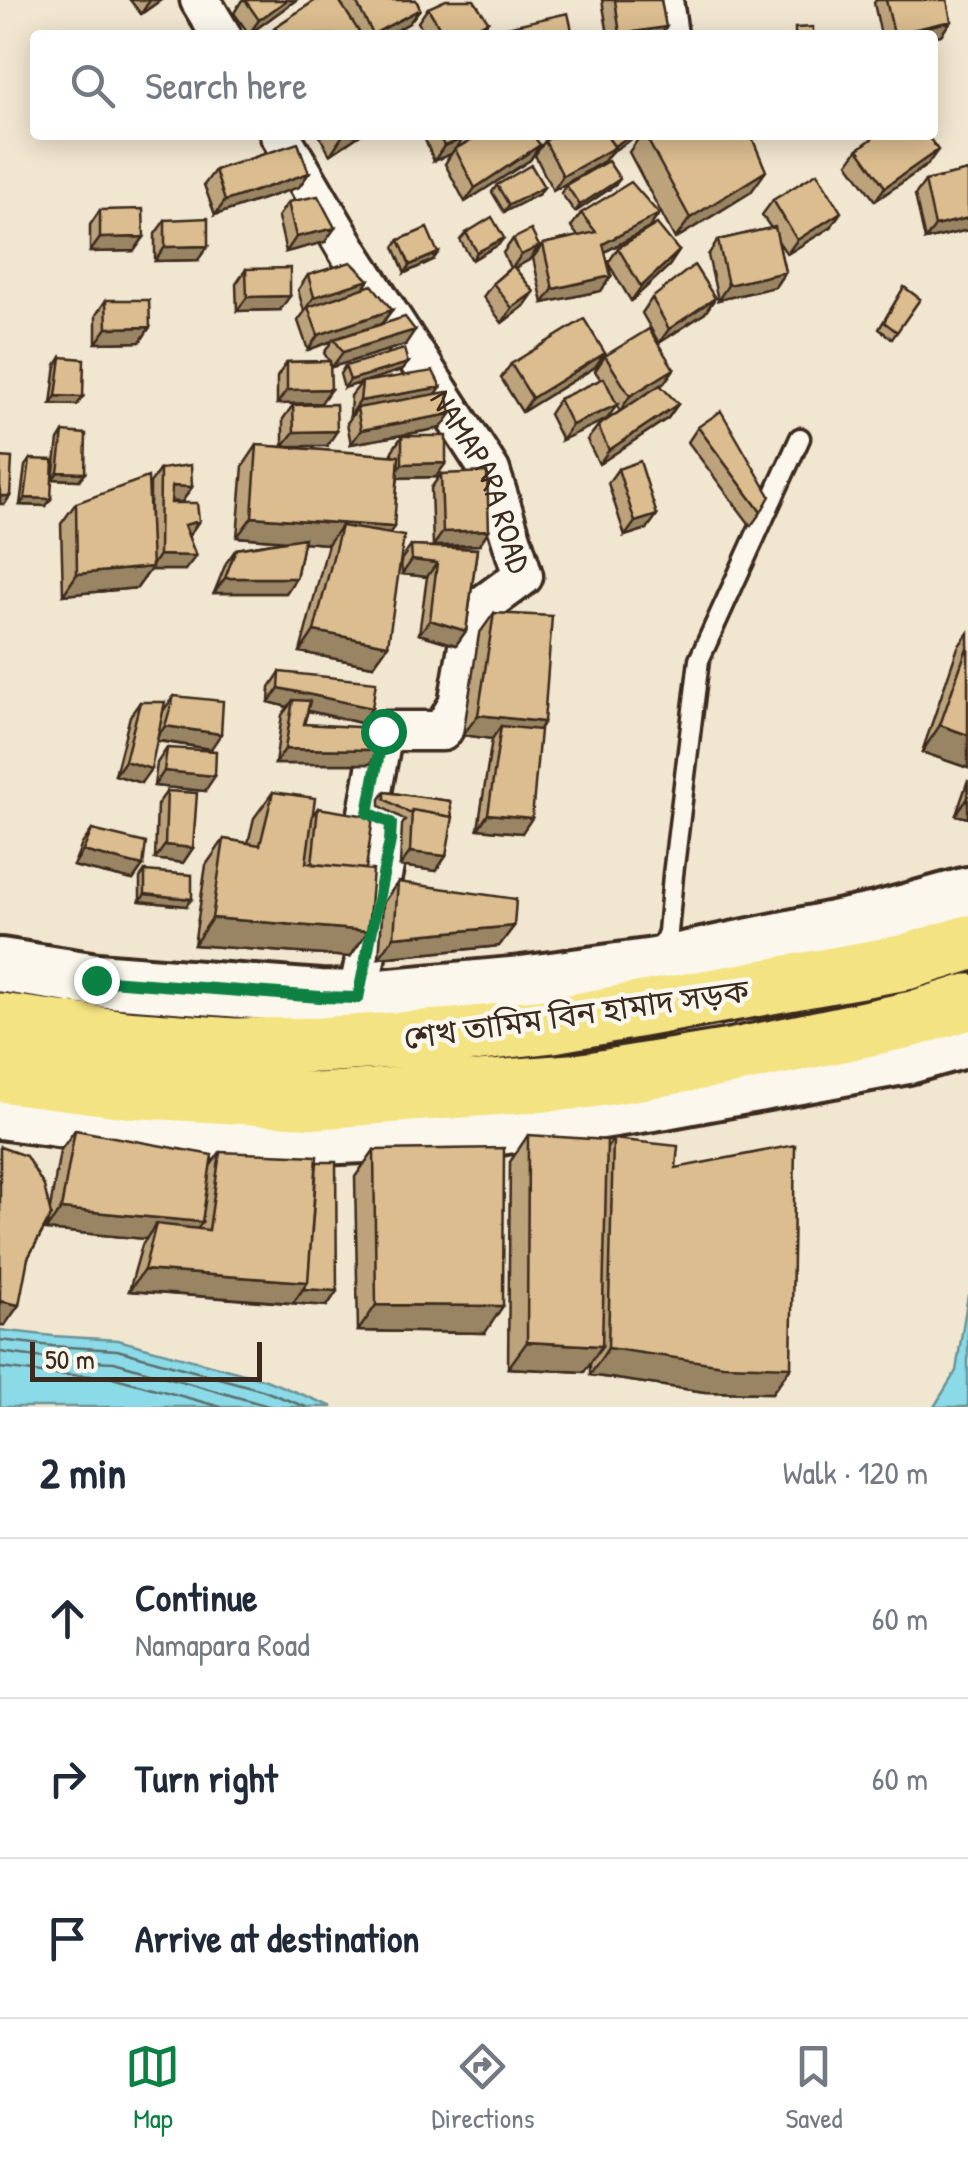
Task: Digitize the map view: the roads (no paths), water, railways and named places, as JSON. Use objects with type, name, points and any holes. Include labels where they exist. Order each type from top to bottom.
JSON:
[{"type":"main road","points":[[0,965],[96,980],[358,998],[522,983],[661,985],[968,894]]},
{"type":"main road","name":"শেখ তামিম বিন হামাদ সড়ক","points":[[0,1021],[124,1038],[234,1046],[455,1036],[553,1024],[661,985],[906,962],[968,943]]},
{"type":"main road","name":"শেখ তামিম বিন হামাদ সড়ক","points":[[0,1074],[126,1090],[319,1100],[584,1082],[767,1050],[913,1019],[968,1002]]},
{"type":"main road","points":[[0,1112],[101,1126],[318,1138],[480,1131],[666,1102],[908,1057],[968,1040]]},
{"type":"street","points":[[200,0],[218,30]]},
{"type":"street","points":[[664,0],[667,30]]},
{"type":"street","name":"NAMAPARA ROAD","points":[[283,140],[350,254],[490,471],[523,576],[474,612],[458,705],[442,731],[383,731],[368,813],[391,823],[390,841],[355,1018],[319,1045]]},
{"type":"lane","points":[[661,985],[699,660],[800,438]]},
{"type":"water","points":[[968,1295],[968,1407],[934,1407],[956,1371]]},
{"type":"water","points":[[0,1330],[118,1340],[266,1380],[333,1407],[0,1407]]}]
